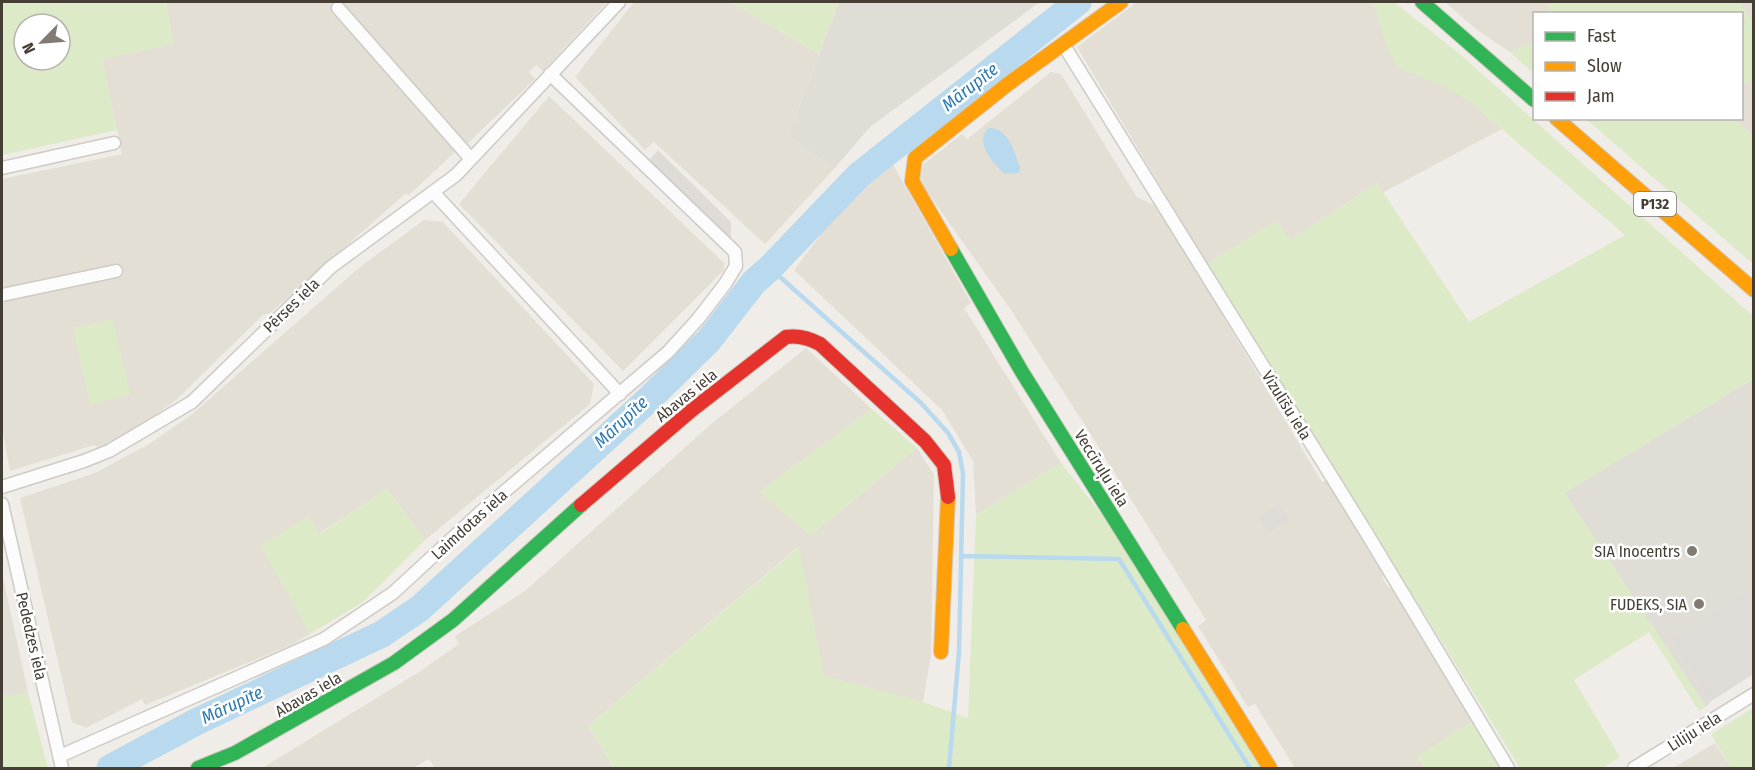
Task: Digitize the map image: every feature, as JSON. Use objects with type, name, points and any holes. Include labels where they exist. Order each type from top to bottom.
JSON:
[{"type":"street","name":"Pērses iela","points":[[2,487],[109,451],[192,402],[331,267],[456,175],[619,2]]},
{"type":"street","points":[[1063,44],[1121,2]]},
{"type":"street","points":[[1422,2],[1533,99]]},
{"type":"street","points":[[338,8],[471,159]]},
{"type":"street","name":"Veccīruļu iela","points":[[1063,44],[1008,84],[915,158],[912,181],[1022,372],[1270,768]]},
{"type":"street","name":"Vizulīšu iela","points":[[1063,44],[1360,522],[1508,768]]},
{"type":"street","points":[[433,192],[620,394],[668,352],[698,319],[724,284],[736,266],[735,252],[550,74]]},
{"type":"street","name":"P132","points":[[1558,120],[1754,290]]},
{"type":"street","points":[[2,168],[114,143]]},
{"type":"street","points":[[2,296],[117,271]]},
{"type":"street","name":"Abavas iela","points":[[198,768],[236,753],[394,663],[453,620],[545,536],[692,410],[786,337],[795,335],[804,336],[820,344],[925,441],[944,465],[948,490],[941,652]]},
{"type":"street","name":"Laimdotas iela","points":[[61,762],[324,639],[393,593],[484,509],[620,394]]},
{"type":"street","name":"Pededzes iela","points":[[2,504],[61,762]]},
{"type":"street","name":"Liliju iela","points":[[1634,768],[1754,694]]},
{"type":"shaded area","points":[[166,2],[330,2],[340,21],[456,151],[409,195],[405,194],[269,314],[264,314],[176,400],[140,426],[98,448],[94,445],[10,471],[2,427],[2,179],[122,154],[102,59],[173,44]]},
{"type":"shaded area","points":[[337,2],[607,2],[543,71],[536,65],[529,72],[535,79],[466,145]]},
{"type":"shaded area","points":[[634,2],[730,2],[819,54],[788,136],[834,169],[765,244],[654,142],[645,150],[575,77]]},
{"type":"shaded area","points":[[839,2],[1040,2],[870,127],[834,169],[788,136]]},
{"type":"shaded area","points":[[1137,2],[1382,2],[1502,129],[1382,193],[1377,183],[1291,240],[1276,222],[1207,264],[1077,47]]},
{"type":"shaded area","points":[[1445,2],[1599,2],[1594,12],[1533,12],[1533,42],[1510,52],[1477,30]]},
{"type":"shaded area","points":[[1664,2],[1753,2],[1753,136],[1735,120],[1743,120],[1743,12]]},
{"type":"shaded area","points":[[1051,72],[1061,74],[1137,197],[1158,207],[1225,314],[1223,316],[1320,479],[1322,482],[1327,480],[1383,574],[1382,577],[1388,587],[1392,588],[1473,721],[1418,756],[1425,768],[1295,768],[1255,704],[1248,707],[1198,626],[1206,620],[1088,430],[1009,307],[918,179],[924,164],[962,134],[967,139]]},
{"type":"shaded area","points":[[549,96],[724,263],[724,270],[623,371],[459,204]]},
{"type":"shaded area","points":[[658,150],[731,222],[731,241],[648,161]]},
{"type":"shaded area","points":[[891,161],[971,303],[964,308],[1061,463],[976,515],[973,461],[942,410],[794,270],[860,183]]},
{"type":"shaded area","points":[[424,220],[443,222],[594,384],[590,404],[425,540],[387,489],[319,534],[262,546],[310,634],[291,645],[145,705],[142,699],[86,728],[72,722],[20,498],[95,473],[149,444],[191,415],[360,267]]},
{"type":"shaded area","points":[[806,348],[872,409],[760,492],[811,535],[917,448],[934,475],[931,655],[923,702],[823,676],[798,547],[588,726],[614,768],[435,768],[429,759],[413,768],[262,768],[419,672],[459,644],[455,636],[525,591],[710,425]]},
{"type":"shaded area","points":[[1753,379],[1753,674],[1711,701],[1706,707],[1564,493]]},
{"type":"shaded area","points":[[1280,504],[1290,520],[1268,533],[1258,516]]},
{"type":"shaded area","points":[[2,573],[28,692],[2,696]]},
{"type":"shaded area","points":[[1753,588],[1753,674],[1711,701],[1673,640]]},
{"type":"shaded area","points":[[1715,743],[1731,768],[1673,768]]},
{"type":"green space","points":[[2,2],[166,2],[173,44],[102,59],[117,130],[2,155]]},
{"type":"green space","points":[[730,2],[839,2],[819,54]]},
{"type":"green space","points":[[1371,2],[1394,2],[1461,55],[1753,316],[1753,379],[1565,493],[1706,707],[1699,711],[1649,632],[1574,680],[1620,757],[1602,768],[1520,768],[1207,264],[1276,221],[1291,240],[1377,183],[1469,322],[1625,235],[1469,101],[1439,84],[1397,67],[1384,38],[1376,9]]},
{"type":"green space","points":[[1549,2],[1739,2],[1753,23],[1753,79],[1743,84],[1743,12],[1549,12]]},
{"type":"green space","points":[[1533,42],[1533,73],[1510,52]]},
{"type":"green space","points":[[1587,120],[1735,120],[1753,136],[1753,264]]},
{"type":"green space","points":[[113,319],[130,395],[90,404],[73,328]]},
{"type":"green space","points":[[872,409],[917,448],[811,535],[759,492]]},
{"type":"green space","points":[[1061,463],[1125,544],[1262,768],[614,768],[588,726],[799,547],[824,676],[923,702],[968,718],[976,515]]},
{"type":"green space","points":[[387,489],[425,540],[363,602],[310,634],[261,546],[308,517],[320,534]]},
{"type":"green space","points":[[28,692],[48,768],[2,768],[2,696]]},
{"type":"green space","points":[[1753,708],[1753,768],[1731,768],[1711,734]]},
{"type":"green space","points":[[1473,721],[1502,768],[1425,768],[1417,756]]},
{"type":"water","points":[[989,128],[1001,132],[1010,142],[1020,167],[1019,173],[1005,174],[991,159],[983,139]]},
{"type":"waterway","name":"Mārupīte","points":[[110,768],[196,722],[382,634],[419,609],[649,399],[709,340],[754,282],[859,175],[1078,2]]},
{"type":"waterway","points":[[770,268],[921,403],[948,433],[959,452],[963,474],[959,652],[949,768]]},
{"type":"waterway","points":[[961,556],[1119,559],[1250,768]]},
{"type":"traffic: fast","points":[[1422,2],[1533,99]]},
{"type":"traffic: fast","points":[[951,249],[1022,372],[1183,629]]},
{"type":"traffic: fast","points":[[198,768],[235,753],[394,663],[453,620],[581,505]]},
{"type":"traffic: slow","points":[[951,249],[912,181],[915,158],[1008,84],[1121,2]]},
{"type":"traffic: slow","points":[[1558,120],[1754,290]]},
{"type":"traffic: slow","points":[[941,652],[948,497]]},
{"type":"traffic: slow","points":[[1183,629],[1270,768]]},
{"type":"traffic: jam","points":[[581,505],[692,410],[786,337],[791,336],[804,337],[820,344],[925,441],[944,465],[948,497]]},
{"type":"place","name":"SIA Inocentrs","points":[[1692,551]]},
{"type":"place","name":"FUDEKS, SIA","points":[[1699,604]]}]
